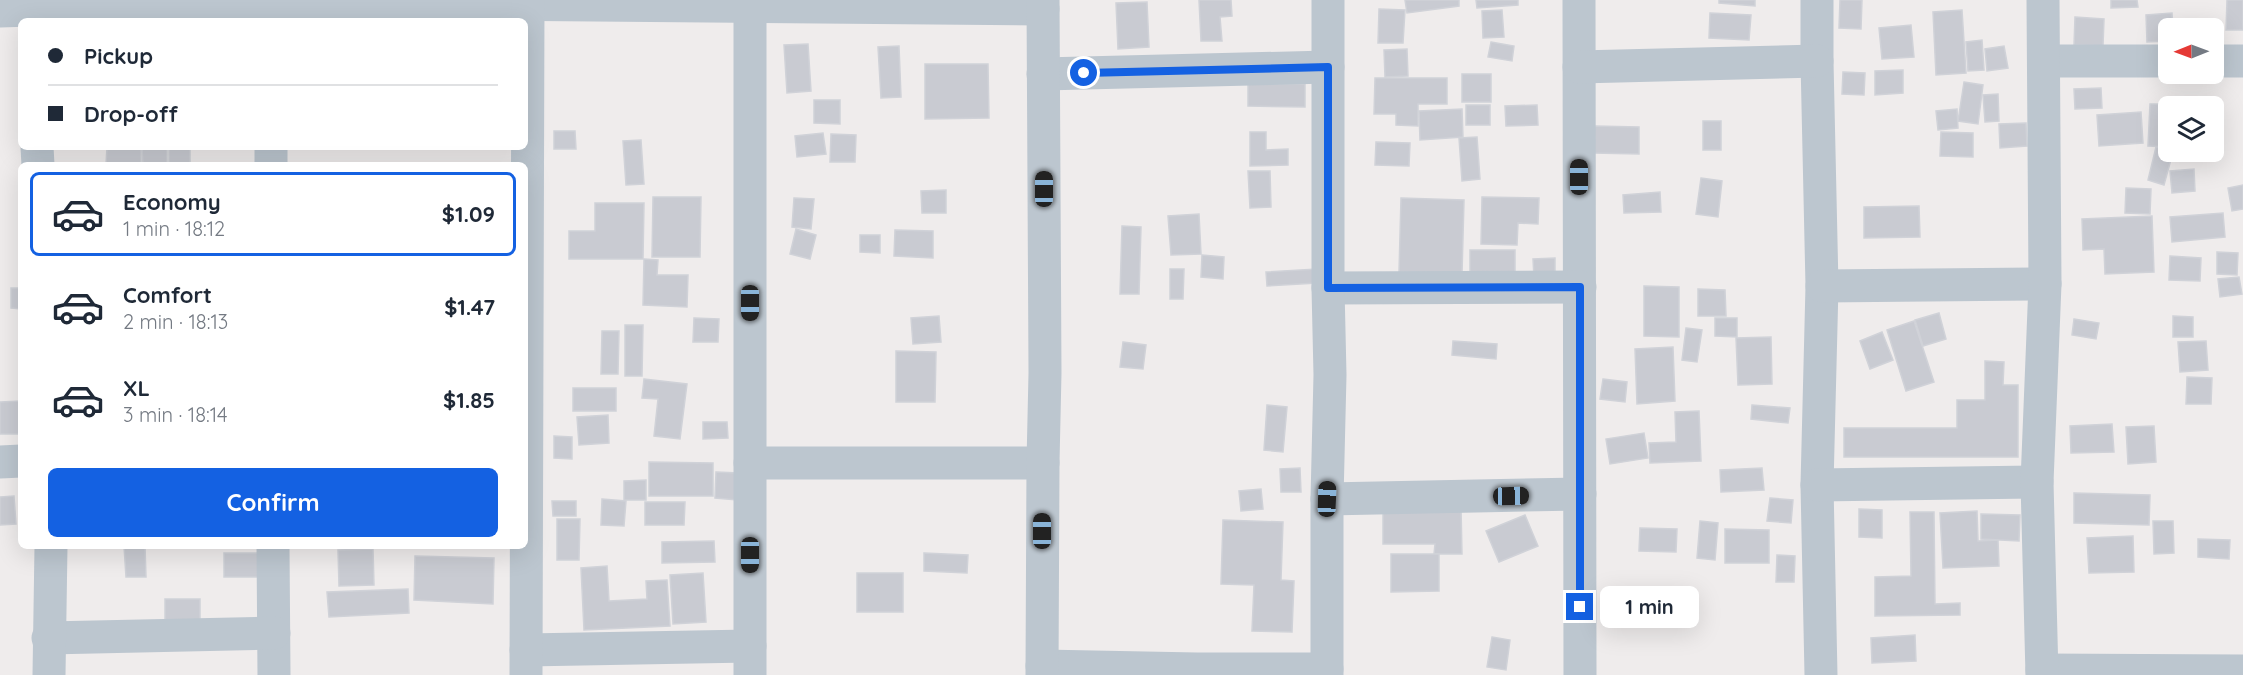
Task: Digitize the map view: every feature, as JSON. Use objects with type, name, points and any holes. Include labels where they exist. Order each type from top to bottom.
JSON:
[{"type":"street","points":[[22,11],[528,2],[1042,4],[1046,373],[1042,463],[1042,670],[1197,669],[1327,672],[1330,375],[1328,0]]},
{"type":"street","points":[[1579,0],[1580,675]]},
{"type":"street","points":[[1817,0],[1822,286],[1817,485],[1821,675]]},
{"type":"street","points":[[2043,0],[2045,284],[2037,482],[2042,673],[2243,671]]},
{"type":"street","points":[[528,2],[528,18]]},
{"type":"street","points":[[526,549],[526,663],[750,661],[750,3]]},
{"type":"street","points":[[2045,61],[2158,61]]},
{"type":"street","points":[[2224,61],[2243,61]]},
{"type":"street","points":[[1579,67],[1817,62]]},
{"type":"street","points":[[1043,74],[1328,67]]},
{"type":"street","points":[[1822,286],[2045,284]]},
{"type":"street","points":[[1328,288],[1580,287]]},
{"type":"street","points":[[0,462],[18,461]]},
{"type":"street","points":[[750,463],[1042,463]]},
{"type":"street","points":[[1817,485],[2037,482]]},
{"type":"street","points":[[1327,499],[1580,494]]},
{"type":"street","points":[[49,675],[51,549]]},
{"type":"street","points":[[273,549],[274,675]]},
{"type":"street","points":[[48,638],[274,633]]},
{"type":"building","points":[[1199,0],[1231,0],[1232,16],[1220,17],[1222,41],[1201,41]]},
{"type":"building","points":[[1405,0],[1459,0],[1459,6],[1407,13]]},
{"type":"building","points":[[1476,0],[1518,0],[1518,5],[1477,8]]},
{"type":"building","points":[[1719,0],[1755,0],[1755,6],[1719,3]]},
{"type":"building","points":[[1840,0],[1862,0],[1861,29],[1839,28]]},
{"type":"building","points":[[2111,0],[2137,0],[2138,7],[2111,8]]},
{"type":"building","points":[[2227,0],[2243,0],[2243,30],[2226,30]]},
{"type":"building","points":[[1147,2],[1149,47],[1118,49],[1116,3]]},
{"type":"building","points":[[1379,9],[1405,10],[1403,43],[1378,43]]},
{"type":"building","points":[[1502,10],[1504,37],[1483,38],[1482,11]]},
{"type":"building","points":[[1962,10],[1966,73],[1936,75],[1933,12]]},
{"type":"building","points":[[1710,13],[1751,15],[1749,40],[1709,38]]},
{"type":"building","points":[[2172,13],[2172,18],[2158,18],[2158,42],[2147,42],[2146,15]]},
{"type":"building","points":[[2075,17],[2104,19],[2103,46],[2074,45]]},
{"type":"building","points":[[1911,25],[1914,57],[1882,59],[1879,28]]},
{"type":"building","points":[[1982,40],[1984,70],[1968,71],[1966,42]]},
{"type":"building","points":[[1491,42],[1514,46],[1512,61],[1488,57]]},
{"type":"building","points":[[808,44],[811,91],[787,93],[784,45]]},
{"type":"building","points":[[899,46],[901,97],[881,98],[878,47]]},
{"type":"building","points":[[2004,46],[2008,68],[1987,71],[1985,49]]},
{"type":"building","points":[[1407,49],[1408,76],[1385,77],[1384,50]]},
{"type":"building","points":[[925,64],[988,64],[989,118],[925,119]]},
{"type":"building","points":[[1903,70],[1903,93],[1875,95],[1875,71]]},
{"type":"building","points":[[1843,72],[1865,73],[1864,95],[1842,94]]},
{"type":"building","points":[[1462,74],[1491,74],[1491,102],[1462,102]]},
{"type":"building","points":[[1375,78],[1447,78],[1447,104],[1418,104],[1418,126],[1396,125],[1396,114],[1374,114]]},
{"type":"building","points":[[1964,82],[1983,85],[1978,124],[1958,121]]},
{"type":"building","points":[[1248,84],[1305,84],[1305,107],[1248,106]]},
{"type":"building","points":[[2101,88],[2102,108],[2075,109],[2074,89]]},
{"type":"building","points":[[1998,94],[1999,121],[1985,122],[1983,95]]},
{"type":"building","points":[[814,100],[840,100],[840,124],[814,123]]},
{"type":"building","points":[[2150,104],[2158,104],[2158,146],[2148,146]]},
{"type":"building","points":[[1466,105],[1490,105],[1490,125],[1466,125]]},
{"type":"building","points":[[1537,105],[1538,125],[1506,126],[1505,106]]},
{"type":"building","points":[[1462,109],[1463,137],[1420,140],[1419,111]]},
{"type":"building","points":[[1957,109],[1958,128],[1938,130],[1936,111]]},
{"type":"building","points":[[2141,112],[2143,143],[2099,146],[2097,115]]},
{"type":"building","points":[[1703,121],[1721,121],[1721,150],[1703,150]]},
{"type":"building","points":[[2026,123],[2027,146],[2000,148],[1999,124]]},
{"type":"building","points":[[1594,126],[1639,127],[1639,154],[1593,153]]},
{"type":"building","points":[[554,131],[575,131],[576,149],[554,149]]},
{"type":"building","points":[[1250,132],[1266,132],[1266,150],[1288,149],[1288,165],[1250,166]]},
{"type":"building","points":[[1941,132],[1973,133],[1973,157],[1940,156]]},
{"type":"building","points":[[823,133],[826,154],[797,157],[795,136]]},
{"type":"building","points":[[831,134],[856,135],[855,162],[830,162]]},
{"type":"building","points":[[1477,137],[1480,179],[1462,181],[1459,138]]},
{"type":"building","points":[[641,140],[644,184],[626,185],[623,141]]},
{"type":"building","points":[[1376,142],[1410,143],[1409,166],[1375,165]]},
{"type":"building","points":[[2156,147],[2158,148],[2158,162],[2170,162],[2164,185],[2148,180]]},
{"type":"building","points":[[107,150],[141,150],[141,162],[106,162]]},
{"type":"building","points":[[142,150],[167,150],[167,162],[143,162]]},
{"type":"building","points":[[169,150],[190,150],[190,162],[169,162]]},
{"type":"building","points":[[2194,169],[2195,191],[2172,193],[2170,171]]},
{"type":"building","points":[[1248,171],[1270,171],[1271,207],[1250,208]]},
{"type":"building","points":[[1701,178],[1722,181],[1718,217],[1696,214]]},
{"type":"building","points":[[2243,185],[2243,209],[2232,211],[2228,188]]},
{"type":"building","points":[[2126,188],[2151,189],[2150,214],[2125,213]]},
{"type":"building","points":[[946,190],[946,213],[922,213],[921,191]]},
{"type":"building","points":[[1660,192],[1661,212],[1624,213],[1623,195]]},
{"type":"building","points":[[653,197],[701,197],[700,257],[652,257]]},
{"type":"building","points":[[1482,197],[1539,198],[1538,224],[1518,223],[1517,245],[1481,244]]},
{"type":"building","points":[[794,198],[814,199],[811,229],[792,227]]},
{"type":"building","points":[[1401,198],[1464,200],[1462,274],[1399,272]]},
{"type":"building","points":[[595,203],[644,203],[643,259],[569,259],[569,231],[595,231]]},
{"type":"building","points":[[1919,206],[1920,237],[1864,238],[1864,207]]},
{"type":"building","points":[[2223,213],[2225,237],[2172,242],[2170,217]]},
{"type":"building","points":[[1199,214],[1201,254],[1171,255],[1168,216]]},
{"type":"building","points":[[2152,216],[2154,272],[2105,274],[2104,249],[2083,250],[2082,219]]},
{"type":"building","points":[[1122,226],[1141,227],[1139,294],[1120,294]]},
{"type":"building","points":[[796,229],[816,235],[810,259],[790,254]]},
{"type":"building","points":[[895,230],[933,231],[933,258],[894,256]]},
{"type":"building","points":[[860,235],[880,235],[880,253],[860,252]]},
{"type":"building","points":[[1470,250],[1515,250],[1515,272],[1470,272]]},
{"type":"building","points":[[2217,252],[2238,253],[2237,275],[2217,274]]},
{"type":"building","points":[[1202,255],[1224,257],[1223,279],[1201,277]]},
{"type":"building","points":[[2170,256],[2201,258],[2200,281],[2169,280]]},
{"type":"building","points":[[1555,258],[1555,277],[1534,278],[1533,259]]},
{"type":"building","points":[[644,259],[658,260],[657,275],[688,275],[687,307],[643,305]]},
{"type":"building","points":[[1170,269],[1184,269],[1183,299],[1170,299]]},
{"type":"building","points":[[1317,269],[1317,283],[1267,286],[1266,272]]},
{"type":"building","points":[[2239,277],[2242,294],[2220,297],[2218,279]]},
{"type":"building","points":[[1644,286],[1679,287],[1679,337],[1644,336]]},
{"type":"building","points":[[11,288],[18,288],[18,309],[11,308]]},
{"type":"building","points":[[1698,289],[1725,290],[1726,316],[1698,316]]},
{"type":"building","points":[[1939,313],[1946,339],[1923,346],[1915,320]]},
{"type":"building","points":[[939,316],[941,342],[913,344],[911,318]]},
{"type":"building","points":[[2173,316],[2193,317],[2193,337],[2173,337]]},
{"type":"building","points":[[694,318],[719,319],[718,342],[693,342]]},
{"type":"building","points":[[1715,318],[1737,318],[1737,337],[1715,336]]},
{"type":"building","points":[[2074,319],[2099,323],[2096,339],[2072,335]]},
{"type":"building","points":[[1914,321],[1934,382],[1906,391],[1887,330]]},
{"type":"building","points":[[625,325],[643,325],[642,376],[625,376]]},
{"type":"building","points":[[1686,328],[1702,330],[1697,362],[1682,360]]},
{"type":"building","points":[[602,331],[619,331],[618,374],[601,374]]},
{"type":"building","points":[[1882,332],[1893,360],[1870,369],[1860,341]]},
{"type":"building","points":[[1771,337],[1772,384],[1738,385],[1736,338]]},
{"type":"building","points":[[1453,341],[1497,344],[1496,359],[1452,355]]},
{"type":"building","points":[[2206,341],[2208,370],[2180,372],[2178,342]]},
{"type":"building","points":[[1123,342],[1146,345],[1143,369],[1120,367]]},
{"type":"building","points":[[1673,347],[1675,401],[1637,404],[1635,349]]},
{"type":"building","points":[[896,351],[936,352],[935,402],[896,402]]},
{"type":"building","points":[[1985,361],[2004,362],[2003,385],[2018,385],[2018,457],[1844,457],[1844,428],[1957,428],[1957,400],[1985,400]]},
{"type":"building","points":[[2187,377],[2212,378],[2211,404],[2186,404]]},
{"type":"building","points":[[644,379],[687,384],[680,439],[654,436],[658,399],[642,398]]},
{"type":"building","points":[[1603,379],[1627,382],[1625,402],[1600,399]]},
{"type":"building","points":[[573,388],[616,388],[616,411],[573,411]]},
{"type":"building","points":[[18,401],[18,434],[0,434],[0,402]]},
{"type":"building","points":[[1267,405],[1287,407],[1283,452],[1264,450]]},
{"type":"building","points":[[1752,405],[1790,408],[1788,423],[1751,419]]},
{"type":"building","points":[[1699,411],[1701,461],[1650,463],[1649,443],[1676,442],[1675,412]]},
{"type":"building","points":[[608,415],[609,443],[579,445],[577,417]]},
{"type":"building","points":[[703,422],[727,422],[728,438],[703,439]]},
{"type":"building","points":[[2112,424],[2114,452],[2071,453],[2070,426]]},
{"type":"building","points":[[2154,426],[2156,462],[2128,464],[2126,427]]},
{"type":"building","points":[[1644,433],[1648,458],[1610,464],[1606,439]]},
{"type":"building","points":[[554,436],[572,437],[572,459],[554,458]]},
{"type":"building","points":[[649,462],[713,463],[713,496],[649,496]]},
{"type":"building","points":[[1300,468],[1301,492],[1281,492],[1280,469]]},
{"type":"building","points":[[1762,468],[1764,490],[1721,492],[1720,470]]},
{"type":"building","points":[[716,472],[739,473],[737,500],[715,498]]},
{"type":"building","points":[[646,480],[646,500],[624,500],[624,481]]},
{"type":"building","points":[[1261,489],[1263,509],[1241,511],[1239,491]]},
{"type":"building","points":[[2074,493],[2150,495],[2149,525],[2074,523]]},
{"type":"building","points":[[14,496],[16,524],[0,525],[0,497]]},
{"type":"building","points":[[1770,498],[1793,500],[1791,523],[1767,521]]},
{"type":"building","points":[[602,499],[626,501],[624,526],[601,525]]},
{"type":"building","points":[[552,501],[576,501],[576,516],[553,516]]},
{"type":"building","points":[[645,502],[685,502],[684,525],[645,525]]},
{"type":"building","points":[[1383,507],[1461,507],[1462,554],[1434,554],[1435,544],[1383,544]]},
{"type":"building","points":[[1859,509],[1882,510],[1882,538],[1859,537]]},
{"type":"building","points":[[1977,511],[1978,541],[1998,540],[1999,566],[1943,568],[1940,513]]},
{"type":"building","points":[[1910,512],[1934,512],[1935,604],[1960,603],[1960,615],[1875,616],[1875,577],[1911,576]]},
{"type":"building","points":[[1981,514],[2020,515],[2019,541],[1981,539]]},
{"type":"building","points":[[1525,515],[1538,546],[1499,562],[1486,531]]},
{"type":"building","points":[[557,519],[580,519],[579,560],[557,560]]},
{"type":"building","points":[[1223,520],[1283,522],[1281,580],[1294,581],[1292,632],[1252,631],[1254,585],[1221,584]]},
{"type":"building","points":[[1700,521],[1718,523],[1715,560],[1697,558]]},
{"type":"building","points":[[2153,521],[2173,521],[2174,553],[2154,554]]},
{"type":"building","points":[[1640,528],[1677,529],[1676,552],[1639,551]]},
{"type":"building","points":[[1725,529],[1769,530],[1769,563],[1725,563]]},
{"type":"building","points":[[2133,536],[2134,572],[2089,573],[2087,538]]},
{"type":"building","points":[[2198,539],[2230,540],[2229,559],[2198,557]]},
{"type":"building","points":[[714,541],[715,562],[662,563],[662,542]]},
{"type":"building","points":[[124,549],[145,549],[146,577],[126,577]]},
{"type":"building","points":[[373,549],[374,585],[339,586],[338,550]]},
{"type":"building","points":[[224,553],[259,553],[258,577],[224,577]]},
{"type":"building","points":[[924,553],[968,555],[967,573],[924,571]]},
{"type":"building","points":[[1391,554],[1439,554],[1439,591],[1391,592]]},
{"type":"building","points":[[1777,555],[1795,556],[1794,582],[1776,582]]},
{"type":"building","points":[[415,556],[494,558],[493,604],[414,600]]},
{"type":"building","points":[[607,566],[609,601],[647,599],[646,581],[667,580],[670,626],[584,630],[581,568]]},
{"type":"building","points":[[703,573],[706,622],[673,624],[670,575]]},
{"type":"building","points":[[857,573],[903,573],[903,612],[857,612]]},
{"type":"building","points":[[408,589],[409,613],[329,617],[327,592]]},
{"type":"building","points":[[165,599],[200,599],[200,621],[165,621]]},
{"type":"building","points":[[1915,635],[1916,661],[1872,663],[1871,638]]},
{"type":"building","points":[[1492,637],[1510,640],[1506,670],[1487,667]]},
{"type":"route","points":[[1084,73],[1328,67],[1328,288],[1580,287],[1580,607]]}]
